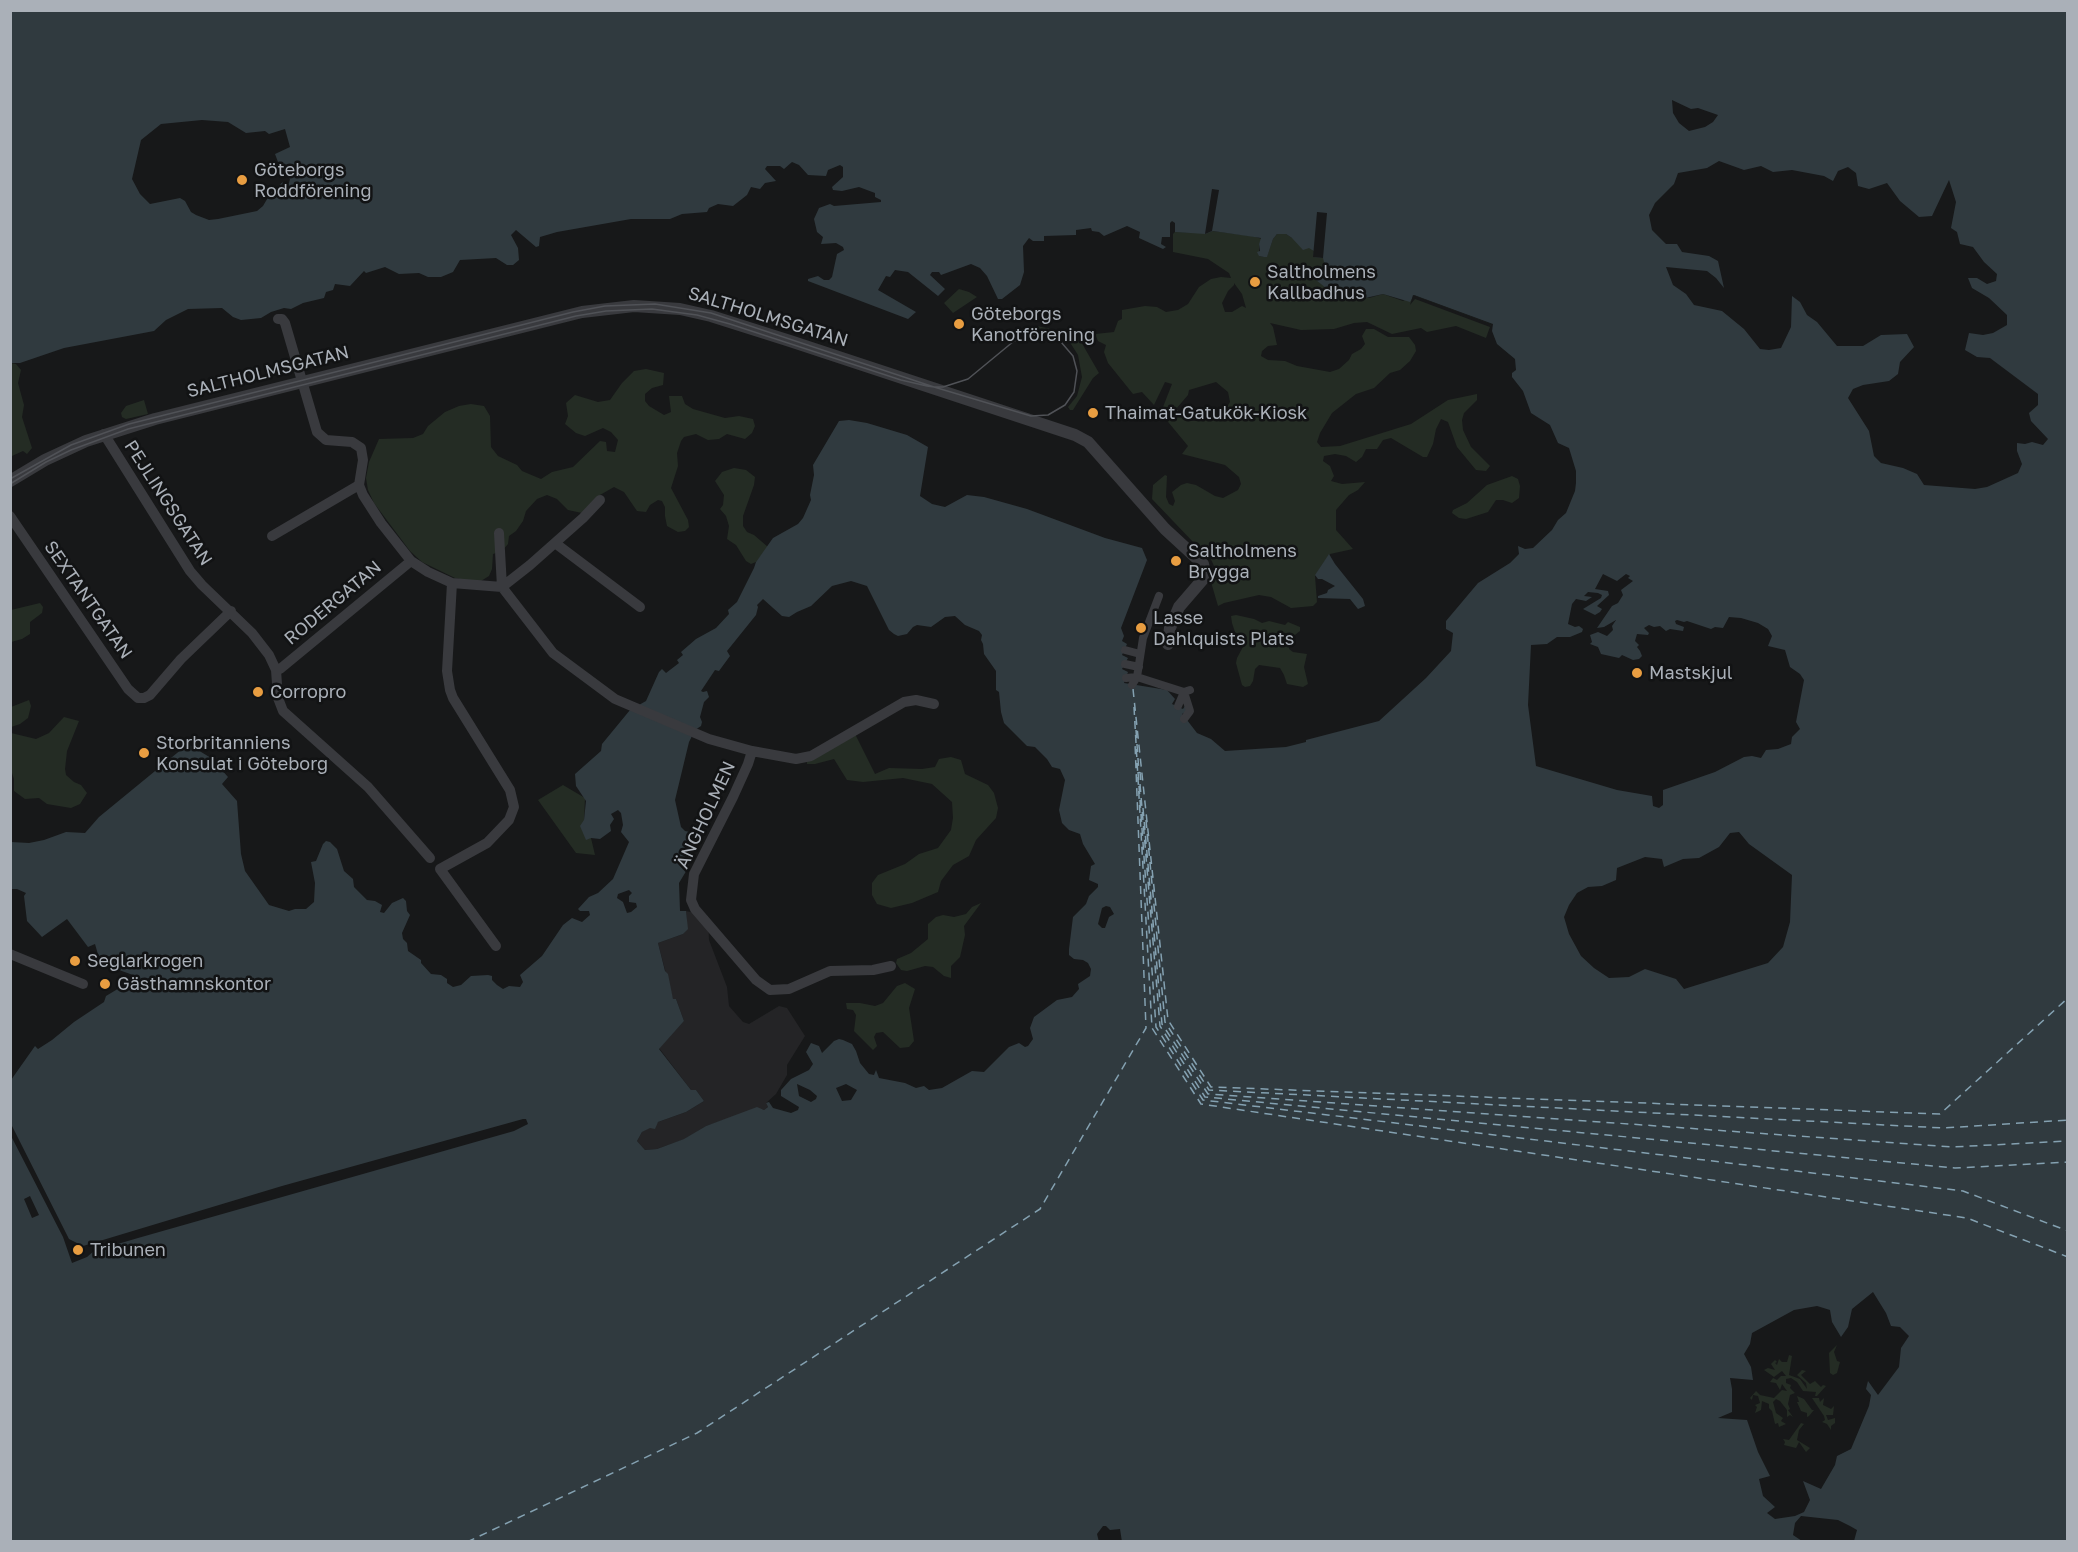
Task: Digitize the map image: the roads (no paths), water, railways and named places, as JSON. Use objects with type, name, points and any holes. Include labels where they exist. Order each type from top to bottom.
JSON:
[{"type":"street","name":"SALTHOLMSGATAN","points":[[10,482],[45,460],[104,434],[303,382],[573,314],[605,308],[644,306],[680,309],[731,322],[1075,435],[1088,442],[1170,534],[1203,564],[1204,578],[1179,607],[1170,627],[1168,644]]},
{"type":"street","points":[[278,319],[282,319],[285,323],[314,423],[320,435],[331,441],[352,442],[361,448],[363,460],[359,484],[367,503],[411,561],[428,572],[452,583],[502,587],[531,566],[600,500]]},
{"type":"street","name":"PEJLINGSGATAN","points":[[104,434],[190,571],[263,645],[276,670],[278,698],[283,711],[368,787],[430,858]]},
{"type":"street","points":[[272,536],[359,484]]},
{"type":"street","name":"SEXTANTGATAN","points":[[10,516],[128,689],[141,699],[150,695],[181,659],[231,611]]},
{"type":"street","points":[[499,533],[502,587]]},
{"type":"street","points":[[555,543],[640,607]]},
{"type":"street","name":"RODERGATAN","points":[[276,670],[411,561]]},
{"type":"street","points":[[452,583],[447,671],[450,690],[510,790],[514,807],[509,820],[487,843],[440,869],[496,946]]},
{"type":"street","name":"ÄNGHOLMEN","points":[[502,587],[560,659],[615,699],[709,739],[752,751],[802,758],[811,756],[904,702],[916,700],[934,704]]},
{"type":"street","points":[[1132,685],[1137,677],[1143,638],[1159,596]]},
{"type":"street","points":[[1125,650],[1140,654]]},
{"type":"street","points":[[1125,664],[1138,667]]},
{"type":"street","points":[[1126,678],[1137,677],[1154,685],[1187,691]]},
{"type":"street","points":[[1178,706],[1187,691]]},
{"type":"street","points":[[1185,719],[1190,711],[1187,691]]},
{"type":"street","name":"ÄNGHOLMEN","points":[[752,751],[741,780],[694,874],[692,900],[695,909],[756,980],[770,990],[789,989],[830,971],[873,970],[891,966]]},
{"type":"street","points":[[10,954],[83,984]]},
{"type":"tram line","points":[[10,479],[71,445],[129,424],[573,312],[605,306],[655,304],[711,313],[934,387],[1031,416],[1048,415],[1065,405],[1074,392],[1077,371],[1073,356],[1061,342],[1045,335],[1031,335],[1014,341],[968,379],[943,387],[934,387],[901,380],[697,315],[652,309],[606,311],[576,316],[128,429],[71,450],[10,484]]},
{"type":"place","name":"Göteborgs Roddförening","points":[[242,180]]},
{"type":"place","name":"Saltholmens Kallbadhus","points":[[1255,282]]},
{"type":"place","name":"Göteborgs Kanotförening","points":[[959,324]]},
{"type":"place","name":"Thaimat-Gatukök-Kiosk","points":[[1093,413]]},
{"type":"place","name":"Saltholmens Brygga","points":[[1176,561]]},
{"type":"place","name":"Lasse Dahlquists Plats","points":[[1141,628]]},
{"type":"place","name":"Mastskjul","points":[[1637,673]]},
{"type":"place","name":"Corropro","points":[[258,692]]},
{"type":"place","name":"Storbritanniens Konsulat i Göteborg","points":[[144,753]]},
{"type":"place","name":"Seglarkrogen","points":[[75,961]]},
{"type":"place","name":"Gästhamnskontor","points":[[105,984]]},
{"type":"place","name":"Tribunen","points":[[78,1250]]}]
